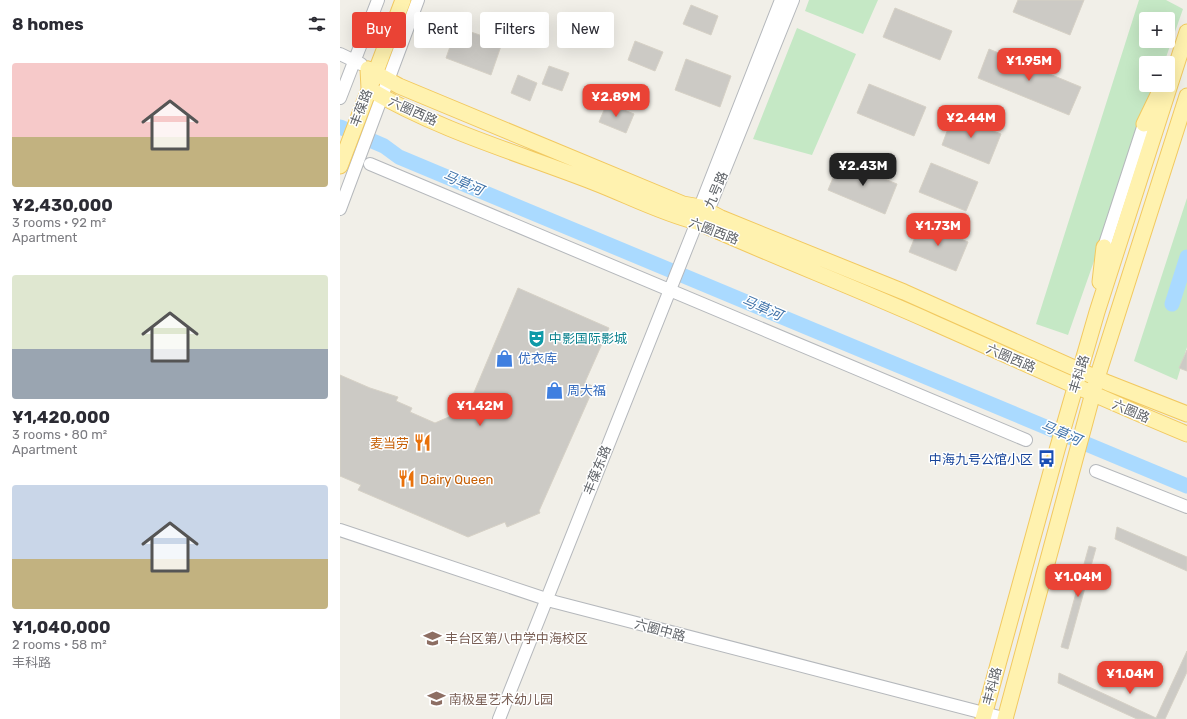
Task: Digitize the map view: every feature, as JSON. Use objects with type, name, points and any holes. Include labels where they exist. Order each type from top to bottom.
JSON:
[{"type":"main road","points":[[377,74],[395,0]]},
{"type":"main road","points":[[369,89],[377,74],[403,0]]},
{"type":"main road","name":"丰科路","points":[[984,716],[1066,416],[1097,312],[1187,32]]},
{"type":"main road","name":"丰葆路","points":[[340,166],[344,142],[352,119],[377,74]]},
{"type":"main road","name":"六圈西路","points":[[377,74],[683,204],[704,209],[904,292],[1080,370]]},
{"type":"main road","name":"丰葆路","points":[[352,119],[369,89]]},
{"type":"main road","name":"六圈西路","points":[[369,89],[393,103],[514,154],[592,181],[678,218],[697,222],[934,323],[1075,386]]},
{"type":"main road","points":[[1144,124],[1160,92]]},
{"type":"main road","name":"丰科路","points":[[1006,719],[1097,378],[1187,96]]},
{"type":"main road","points":[[1097,312],[1104,247]]},
{"type":"main road","name":"六圈路","points":[[1080,370],[1187,414]]},
{"type":"main road","name":"六圈路","points":[[1075,386],[1187,434]]},
{"type":"street","points":[[340,98],[378,0]]},
{"type":"street","points":[[340,209],[382,97],[377,74],[418,0]]},
{"type":"street","name":"九号路","points":[[704,209],[781,0]]},
{"type":"street","name":"九号路","points":[[697,222],[704,209],[793,0]]},
{"type":"street","name":"六圈西路","points":[[340,54],[355,60],[377,74]]},
{"type":"street","points":[[1104,247],[1144,124]]},
{"type":"street","points":[[370,164],[670,288],[1026,440]]},
{"type":"street","name":"丰葆东路","points":[[499,719],[545,599],[697,222]]},
{"type":"street","points":[[1096,471],[1187,507]]},
{"type":"street","name":"六圈中路","points":[[340,530],[545,599],[984,716],[1006,719]]},
{"type":"green space","points":[[809,0],[878,0],[863,34],[805,11]]},
{"type":"green space","points":[[1139,0],[1166,0],[1183,9],[1175,32],[1175,12],[1139,12],[1139,48],[1169,48],[1166,56],[1139,56],[1139,92],[1154,92],[1068,335],[1036,324]]},
{"type":"green space","points":[[797,28],[856,54],[812,155],[753,139]]},
{"type":"green space","points":[[1187,198],[1187,347],[1177,380],[1134,361]]},
{"type":"building","points":[[1018,0],[1084,0],[1070,35],[1013,12]]},
{"type":"building","points":[[691,5],[718,16],[711,35],[683,24]]},
{"type":"building","points":[[895,8],[952,31],[940,60],[883,37]]},
{"type":"building","points":[[472,32],[480,35],[480,48],[500,48],[491,75],[446,58],[450,48],[472,48]]},
{"type":"building","points":[[635,41],[663,52],[655,71],[628,60]]},
{"type":"building","points":[[989,49],[1081,87],[1069,115],[978,78]]},
{"type":"building","points":[[686,59],[731,76],[720,107],[675,90]]},
{"type":"building","points":[[549,66],[569,73],[562,91],[542,84]]},
{"type":"building","points":[[518,75],[537,83],[530,101],[511,93]]},
{"type":"building","points":[[869,84],[926,107],[914,136],[857,113]]},
{"type":"building","points":[[607,103],[634,114],[626,133],[599,122]]},
{"type":"building","points":[[953,115],[1001,134],[989,164],[942,145]]},
{"type":"building","points":[[840,161],[897,184],[885,214],[828,190]]},
{"type":"building","points":[[931,163],[978,182],[966,211],[919,192]]},
{"type":"building","points":[[921,222],[968,242],[956,271],[909,252]]},
{"type":"building","points":[[518,288],[609,328],[585,382],[594,387],[539,511],[540,513],[507,527],[505,522],[468,537],[358,490],[361,485],[340,476],[340,375],[370,388],[398,397],[396,401],[412,408],[410,412],[435,423],[467,409]]},
{"type":"building","points":[[1187,350],[1187,371],[1179,368]]},
{"type":"building","points":[[1117,527],[1187,557],[1187,571],[1115,539]]},
{"type":"building","points":[[1089,546],[1096,548],[1068,649],[1061,647]]},
{"type":"building","points":[[1187,651],[1187,672],[1165,719],[1137,719],[1058,683],[1059,673],[1156,718]]},
{"type":"waterway","name":"马草河","points":[[340,127],[384,146],[399,157],[1187,486]]},
{"type":"waterway","points":[[1172,304],[1187,257]]},
{"type":"place","name":"中影国际影城","points":[[536,338]]},
{"type":"place","name":"优衣库","points":[[505,358]]},
{"type":"place","name":"周大福","points":[[554,390]]},
{"type":"place","name":"麦当劳","points":[[422,443]]},
{"type":"place","name":"中海九号公馆小区","points":[[1046,459]]},
{"type":"place","name":"Dairy Queen","points":[[407,479]]},
{"type":"place","name":"丰台区第八中学中海校区","points":[[432,638]]},
{"type":"place","name":"南极星艺术幼儿园","points":[[436,699]]}]
